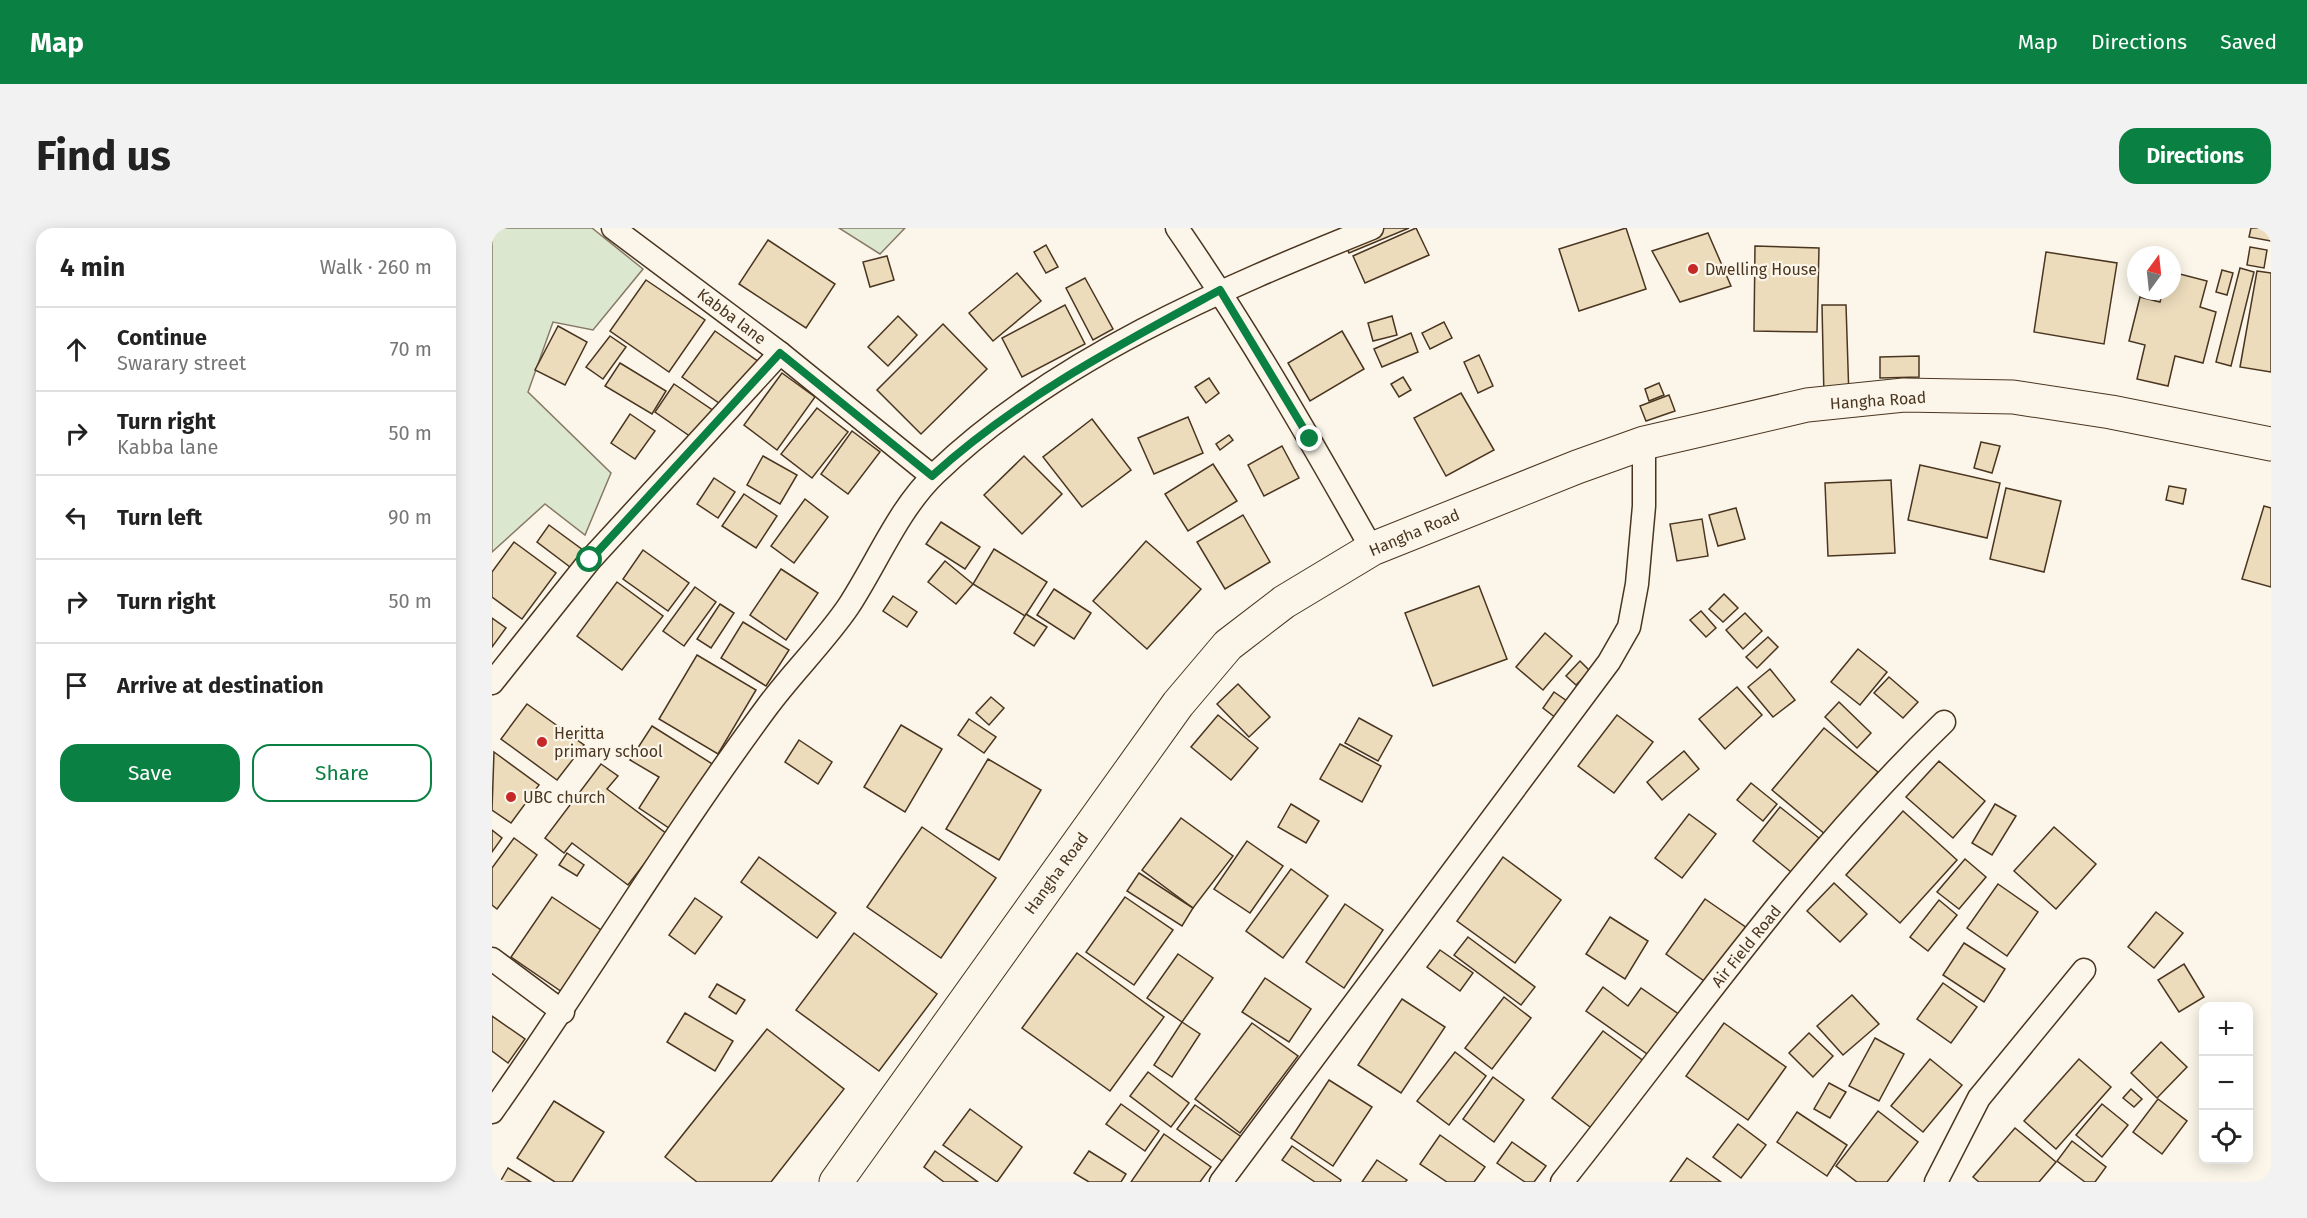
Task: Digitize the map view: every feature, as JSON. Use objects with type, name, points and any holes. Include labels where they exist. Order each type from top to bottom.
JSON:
[{"type":"highway","name":"Hangha Road","points":[[836,1182],[1178,704],[1228,645],[1284,602],[1372,549],[1502,495],[1644,443],[1807,405],[1904,395],[2013,397],[2111,412],[2271,444]]},
{"type":"street","name":"Kabba lane","points":[[613,228],[780,353],[932,476]]},
{"type":"street","points":[[1177,228],[1220,290],[1310,439],[1372,549]]},
{"type":"street","points":[[492,1112],[563,1012],[767,706],[847,608],[901,518],[932,476],[1021,405],[1083,365],[1220,290],[1372,228]]},
{"type":"street","points":[[492,683],[590,560],[780,353]]},
{"type":"street","points":[[1221,1182],[1609,662],[1629,627],[1637,584],[1644,506],[1644,443]]},
{"type":"street","name":"Air Field Road","points":[[1562,1182],[1763,923],[1861,809],[1944,722]]},
{"type":"street","points":[[492,959],[563,1012]]},
{"type":"street","points":[[1936,1182],[1978,1098],[2084,970]]},
{"type":"green space","points":[[492,228],[592,228],[643,269],[593,330],[553,322],[528,392],[611,473],[585,535],[545,504],[492,552]]},
{"type":"green space","points":[[839,228],[905,228],[880,254]]},
{"type":"building","points":[[1409,228],[1349,253],[1339,229]]},
{"type":"building","points":[[1416,228],[1429,255],[1365,283],[1353,256]]},
{"type":"building","points":[[1626,228],[1646,289],[1579,311],[1559,249]]},
{"type":"building","points":[[2251,228],[2271,228],[2271,241],[2249,237]]},
{"type":"building","name":"Dwelling House","points":[[1708,233],[1731,286],[1680,302],[1652,251]]},
{"type":"building","points":[[768,240],[835,284],[806,328],[739,284]]},
{"type":"building","points":[[1046,245],[1058,267],[1046,273],[1034,252]]},
{"type":"building","points":[[1755,246],[1819,248],[1817,332],[1754,331]]},
{"type":"building","points":[[2250,247],[2267,250],[2264,268],[2247,265]]},
{"type":"building","points":[[2046,252],[2117,263],[2104,344],[2034,332]]},
{"type":"building","points":[[887,256],[894,280],[870,287],[863,262]]},
{"type":"building","points":[[2240,268],[2254,272],[2231,366],[2216,362]]},
{"type":"building","points":[[2222,270],[2233,273],[2227,295],[2216,292]]},
{"type":"building","points":[[2257,271],[2271,273],[2271,372],[2240,367]]},
{"type":"building","points":[[1017,273],[1041,301],[993,341],[969,313]]},
{"type":"building","points":[[2181,274],[2207,281],[2200,307],[2216,312],[2203,363],[2175,356],[2168,386],[2137,379],[2145,345],[2129,341],[2139,300],[2160,302],[2161,300],[2181,300]]},
{"type":"building","points":[[1085,278],[1113,329],[1093,340],[1066,288]]},
{"type":"building","points":[[646,280],[705,320],[669,372],[610,331]]},
{"type":"building","points":[[1065,305],[1085,344],[1022,377],[1002,338]]},
{"type":"building","points":[[1822,305],[1846,305],[1849,398],[1824,398]]},
{"type":"building","points":[[898,316],[917,335],[888,366],[868,347]]},
{"type":"building","points":[[1392,316],[1397,335],[1373,341],[1368,323]]},
{"type":"building","points":[[1444,322],[1452,338],[1430,349],[1422,333]]},
{"type":"building","points":[[943,324],[987,369],[921,434],[877,390]]},
{"type":"building","points":[[558,326],[587,342],[565,385],[535,370]]},
{"type":"building","points":[[715,331],[759,362],[726,408],[682,377]]},
{"type":"building","points":[[1342,331],[1364,369],[1310,401],[1288,363]]},
{"type":"building","points":[[1411,333],[1418,352],[1382,367],[1374,349]]},
{"type":"building","points":[[610,336],[626,347],[603,379],[586,367]]},
{"type":"building","points":[[1479,355],[1493,386],[1478,393],[1464,362]]},
{"type":"building","points":[[1919,356],[1919,377],[1880,378],[1880,357]]},
{"type":"building","points":[[620,363],[666,391],[652,414],[605,386]]},
{"type":"building","points":[[782,373],[815,397],[777,450],[744,425]]},
{"type":"building","points":[[1403,377],[1411,390],[1399,397],[1391,384]]},
{"type":"building","points":[[1209,378],[1219,393],[1206,403],[1195,387]]},
{"type":"building","points":[[1659,383],[1664,395],[1649,401],[1645,389]]},
{"type":"building","points":[[674,384],[714,411],[694,439],[655,412]]},
{"type":"building","points":[[1461,393],[1494,450],[1446,476],[1414,418]]},
{"type":"building","points":[[1669,395],[1675,411],[1646,421],[1640,406]]},
{"type":"building","points":[[817,408],[848,432],[812,478],[781,454]]},
{"type":"building","points":[[630,414],[655,431],[635,459],[611,443]]},
{"type":"building","points":[[1188,417],[1203,453],[1154,474],[1138,438]]},
{"type":"building","points":[[1092,419],[1131,470],[1082,507],[1043,457]]},
{"type":"building","points":[[852,431],[880,452],[848,494],[821,474]]},
{"type":"building","points":[[1229,435],[1233,440],[1220,450],[1216,444]]},
{"type":"building","points":[[1981,442],[2000,446],[1992,473],[1974,468]]},
{"type":"building","points":[[1282,446],[1299,478],[1264,496],[1248,465]]},
{"type":"building","points":[[763,456],[797,475],[780,504],[747,485]]},
{"type":"building","points":[[1024,456],[1062,494],[1022,534],[984,495]]},
{"type":"building","points":[[1213,464],[1237,501],[1188,531],[1165,494]]},
{"type":"building","points":[[1920,465],[2000,483],[1987,538],[1908,520]]},
{"type":"building","points":[[714,478],[735,492],[718,518],[697,504]]},
{"type":"building","points":[[1891,480],[1895,553],[1828,556],[1825,483]]},
{"type":"building","points":[[2169,486],[2186,489],[2183,504],[2166,500]]},
{"type":"building","points":[[2006,488],[2061,501],[2044,572],[1990,559]]},
{"type":"building","points":[[744,494],[777,516],[756,548],[722,526]]},
{"type":"building","points":[[805,499],[828,517],[794,563],[771,546]]},
{"type":"building","points":[[2264,506],[2271,508],[2271,587],[2242,579]]},
{"type":"building","points":[[1736,508],[1745,539],[1718,546],[1709,515]]},
{"type":"building","points":[[1243,515],[1270,562],[1225,589],[1197,542]]},
{"type":"building","points":[[1702,519],[1708,556],[1677,561],[1670,524]]},
{"type":"building","points":[[941,522],[980,547],[965,569],[926,544]]},
{"type":"building","points":[[549,525],[587,553],[574,570],[537,542]]},
{"type":"building","points":[[1146,541],[1201,589],[1147,649],[1093,601]]},
{"type":"building","points":[[514,542],[556,573],[522,619],[492,597],[492,572]]},
{"type":"building","points":[[994,549],[1047,582],[1025,616],[973,584]]},
{"type":"building","points":[[643,550],[689,583],[668,611],[623,579]]},
{"type":"building","points":[[945,561],[973,584],[956,604],[928,582]]},
{"type":"building","points":[[781,569],[818,593],[786,640],[750,615]]},
{"type":"building","points":[[617,582],[663,616],[622,670],[577,636]]},
{"type":"building","points":[[1479,586],[1507,659],[1433,686],[1405,613]]},
{"type":"building","points":[[695,587],[716,602],[684,646],[663,631]]},
{"type":"building","points":[[1054,589],[1091,613],[1074,639],[1037,615]]},
{"type":"building","points":[[1724,594],[1738,608],[1723,622],[1709,609]]},
{"type":"building","points":[[893,596],[917,612],[907,627],[883,611]]},
{"type":"building","points":[[720,604],[734,613],[711,648],[697,639]]},
{"type":"building","points":[[1701,611],[1716,628],[1706,637],[1690,620]]},
{"type":"building","points":[[1745,613],[1762,631],[1743,649],[1726,630]]},
{"type":"building","points":[[1026,614],[1047,627],[1034,646],[1014,633]]},
{"type":"building","points":[[492,618],[506,628],[492,647]]},
{"type":"building","points":[[743,622],[789,650],[766,686],[721,658]]},
{"type":"building","points":[[1545,633],[1572,656],[1543,690],[1516,667]]},
{"type":"building","points":[[1768,637],[1778,647],[1757,668],[1746,657]]},
{"type":"building","points":[[1858,649],[1887,672],[1860,705],[1831,682]]},
{"type":"building","points":[[697,655],[756,690],[718,754],[659,719]]},
{"type":"building","points":[[1580,661],[1590,671],[1576,685],[1566,676]]},
{"type":"building","points":[[1770,669],[1795,700],[1773,717],[1748,687]]},
{"type":"building","points":[[1889,677],[1918,702],[1903,718],[1874,693]]},
{"type":"building","points":[[1238,684],[1270,717],[1249,737],[1217,704]]},
{"type":"building","points":[[1737,687],[1762,715],[1725,749],[1699,719]]},
{"type":"building","points":[[1554,692],[1567,701],[1556,718],[1543,708]]},
{"type":"building","points":[[991,697],[1004,708],[989,725],[976,713]]},
{"type":"building","points":[[1839,702],[1871,733],[1857,748],[1825,717]]},
{"type":"building","name":"Heritta primary school","points":[[527,704],[584,745],[557,780],[501,739]]},
{"type":"building","points":[[1218,715],[1258,748],[1231,780],[1191,747]]},
{"type":"building","points":[[1617,715],[1653,742],[1614,793],[1578,766]]},
{"type":"building","points":[[1359,718],[1392,736],[1378,761],[1345,743]]},
{"type":"building","points":[[969,719],[996,737],[984,753],[958,735]]},
{"type":"building","points":[[901,725],[942,749],[905,812],[864,787]]},
{"type":"building","points":[[652,726],[714,765],[672,830],[639,808],[659,777],[630,760]]},
{"type":"building","points":[[1824,728],[1878,772],[1826,835],[1772,790]]},
{"type":"building","points":[[799,740],[832,762],[818,784],[785,762]]},
{"type":"building","points":[[1340,744],[1381,766],[1362,802],[1320,779]]},
{"type":"building","points":[[1684,751],[1699,769],[1662,800],[1647,782]]},
{"type":"building","name":"UBC church","points":[[494,752],[539,785],[511,823],[492,810]]},
{"type":"building","points":[[988,759],[1041,790],[999,860],[946,829]]},
{"type":"building","points":[[1939,761],[1985,801],[1953,838],[1906,797]]},
{"type":"building","points":[[601,764],[618,776],[607,789],[667,834],[628,885],[572,843],[564,853],[545,838]]},
{"type":"building","points":[[1751,783],[1777,804],[1763,821],[1737,800]]},
{"type":"building","points":[[1291,804],[1319,821],[1306,843],[1278,827]]},
{"type":"building","points":[[1995,804],[2016,816],[1992,855],[1972,843]]},
{"type":"building","points":[[1780,807],[1819,838],[1791,872],[1753,841]]},
{"type":"building","points":[[1903,811],[1957,860],[1900,923],[1846,875]]},
{"type":"building","points":[[1689,814],[1716,834],[1682,878],[1655,858]]},
{"type":"building","points":[[1181,818],[1233,856],[1193,908],[1142,870]]},
{"type":"building","points":[[922,827],[996,878],[941,958],[867,907]]},
{"type":"building","points":[[2054,827],[2096,864],[2056,909],[2014,871]]},
{"type":"building","points":[[492,830],[502,838],[492,852]]},
{"type":"building","points":[[514,838],[537,855],[497,909],[492,905],[492,868]]},
{"type":"building","points":[[1247,841],[1283,866],[1250,913],[1214,889]]},
{"type":"building","points":[[567,853],[584,865],[577,876],[559,865]]},
{"type":"building","points":[[759,857],[836,913],[817,938],[741,882]]},
{"type":"building","points":[[1503,857],[1561,900],[1515,963],[1457,921]]},
{"type":"building","points":[[1965,859],[1986,877],[1959,909],[1937,892]]},
{"type":"building","points":[[1291,869],[1328,896],[1283,958],[1246,931]]},
{"type":"building","points":[[1139,873],[1193,908],[1182,926],[1127,891]]},
{"type":"building","points":[[1834,883],[1867,914],[1840,942],[1807,911]]},
{"type":"building","points":[[1998,884],[2038,912],[2007,956],[1967,928]]},
{"type":"building","points":[[552,897],[607,934],[565,994],[511,957]]},
{"type":"building","points":[[1125,897],[1173,930],[1134,985],[1086,952]]},
{"type":"building","points":[[695,898],[722,917],[695,954],[669,935]]},
{"type":"building","points":[[1705,899],[1747,928],[1707,983],[1666,954]]},
{"type":"building","points":[[1939,900],[1957,915],[1928,951],[1910,937]]},
{"type":"building","points":[[1345,904],[1383,930],[1344,988],[1306,962]]},
{"type":"building","points":[[2156,912],[2183,933],[2154,968],[2128,947]]},
{"type":"building","points":[[1610,917],[1648,941],[1625,979],[1586,954]]},
{"type":"building","points":[[854,933],[937,994],[879,1071],[796,1010]]},
{"type":"building","points":[[1468,937],[1535,987],[1521,1005],[1454,955]]},
{"type":"building","points":[[1964,943],[2005,969],[1984,1002],[1943,975]]},
{"type":"building","points":[[1440,950],[1473,973],[1460,991],[1427,967]]},
{"type":"building","points":[[1077,953],[1164,1017],[1110,1091],[1022,1028]]},
{"type":"building","points":[[1178,954],[1213,978],[1182,1022],[1147,998]]},
{"type":"building","points":[[2184,964],[2204,997],[2179,1012],[2158,980]]},
{"type":"building","points":[[1265,978],[1311,1009],[1289,1042],[1242,1012]]},
{"type":"building","points":[[1943,983],[1977,1007],[1951,1043],[1917,1019]]},
{"type":"building","points":[[717,984],[745,1000],[736,1014],[709,997]]},
{"type":"building","points":[[1603,987],[1628,1006],[1641,988],[1680,1015],[1650,1056],[1586,1011]]},
{"type":"building","points":[[1852,995],[1879,1024],[1843,1055],[1817,1026]]},
{"type":"building","points":[[1504,997],[1531,1018],[1492,1069],[1465,1048]]},
{"type":"building","points":[[1402,999],[1445,1027],[1401,1093],[1358,1065]]},
{"type":"building","points":[[685,1013],[733,1041],[715,1071],[667,1042]]},
{"type":"building","points":[[492,1016],[525,1039],[508,1063],[492,1051]]},
{"type":"building","points":[[1182,1022],[1200,1034],[1172,1077],[1154,1065]]},
{"type":"building","points":[[1252,1023],[1298,1056],[1240,1133],[1195,1099]]},
{"type":"building","points":[[1724,1023],[1786,1067],[1748,1120],[1686,1076]]},
{"type":"building","points":[[767,1029],[844,1089],[771,1182],[697,1182],[665,1157]]},
{"type":"building","points":[[1603,1031],[1645,1062],[1594,1130],[1552,1098]]},
{"type":"building","points":[[1809,1033],[1833,1056],[1813,1077],[1789,1053]]},
{"type":"building","points":[[1875,1038],[1904,1054],[1879,1101],[1849,1086]]},
{"type":"building","points":[[2161,1042],[2187,1067],[2157,1098],[2131,1073]]},
{"type":"building","points":[[1455,1052],[1486,1076],[1449,1125],[1417,1101]]},
{"type":"building","points":[[1930,1059],[1962,1085],[1923,1132],[1891,1106]]},
{"type":"building","points":[[2079,1059],[2111,1087],[2056,1149],[2024,1121]]},
{"type":"building","points":[[1148,1072],[1189,1103],[1171,1127],[1130,1096]]},
{"type":"building","points":[[1493,1077],[1524,1100],[1494,1142],[1463,1119]]},
{"type":"building","points":[[1329,1080],[1372,1107],[1333,1166],[1291,1138]]},
{"type":"building","points":[[1829,1083],[1846,1092],[1830,1118],[1814,1109]]},
{"type":"building","points":[[2131,1089],[2142,1099],[2134,1107],[2123,1098]]},
{"type":"building","points":[[2158,1099],[2187,1121],[2162,1154],[2133,1132]]},
{"type":"building","points":[[554,1101],[604,1132],[572,1182],[555,1182],[517,1158]]},
{"type":"building","points":[[1121,1104],[1159,1131],[1145,1151],[1106,1124]]},
{"type":"building","points":[[2102,1104],[2128,1125],[2102,1157],[2076,1135]]},
{"type":"building","points":[[1195,1105],[1243,1138],[1225,1163],[1177,1129]]},
{"type":"building","points":[[970,1109],[1022,1147],[997,1182],[943,1145]]},
{"type":"building","points":[[1878,1111],[1918,1142],[1887,1182],[1857,1182],[1836,1166]]},
{"type":"building","points":[[1797,1112],[1847,1145],[1827,1176],[1777,1142]]},
{"type":"building","points":[[1738,1124],[1766,1145],[1741,1178],[1713,1157]]},
{"type":"building","points":[[2015,1128],[2056,1162],[2039,1182],[1979,1182],[1973,1177]]},
{"type":"building","points":[[1164,1134],[1211,1167],[1200,1182],[1131,1182]]},
{"type":"building","points":[[1440,1135],[1485,1167],[1474,1182],[1447,1182],[1420,1164]]},
{"type":"building","points":[[2072,1141],[2106,1167],[2095,1182],[2085,1182],[2057,1161]]},
{"type":"building","points":[[1512,1142],[1546,1166],[1534,1182],[1525,1182],[1497,1163]]},
{"type":"building","points":[[1292,1146],[1341,1180],[1340,1182],[1315,1182],[1282,1160]]},
{"type":"building","points":[[935,1151],[978,1182],[944,1182],[924,1167]]},
{"type":"building","points":[[1089,1151],[1126,1174],[1121,1182],[1089,1182],[1074,1173]]},
{"type":"building","points":[[1687,1158],[1721,1182],[1670,1182]]},
{"type":"building","points":[[1377,1160],[1407,1180],[1405,1182],[1362,1182]]},
{"type":"building","points":[[508,1168],[531,1182],[500,1182]]},
{"type":"place","name":"Dwelling House","points":[[1693,269]]},
{"type":"place","name":"Heritta primary school","points":[[542,742]]},
{"type":"place","name":"UBC church","points":[[511,797]]},
{"type":"route","points":[[590,560],[780,353],[932,476],[956,454],[1021,405],[1083,365],[1220,290],[1310,439]]}]
